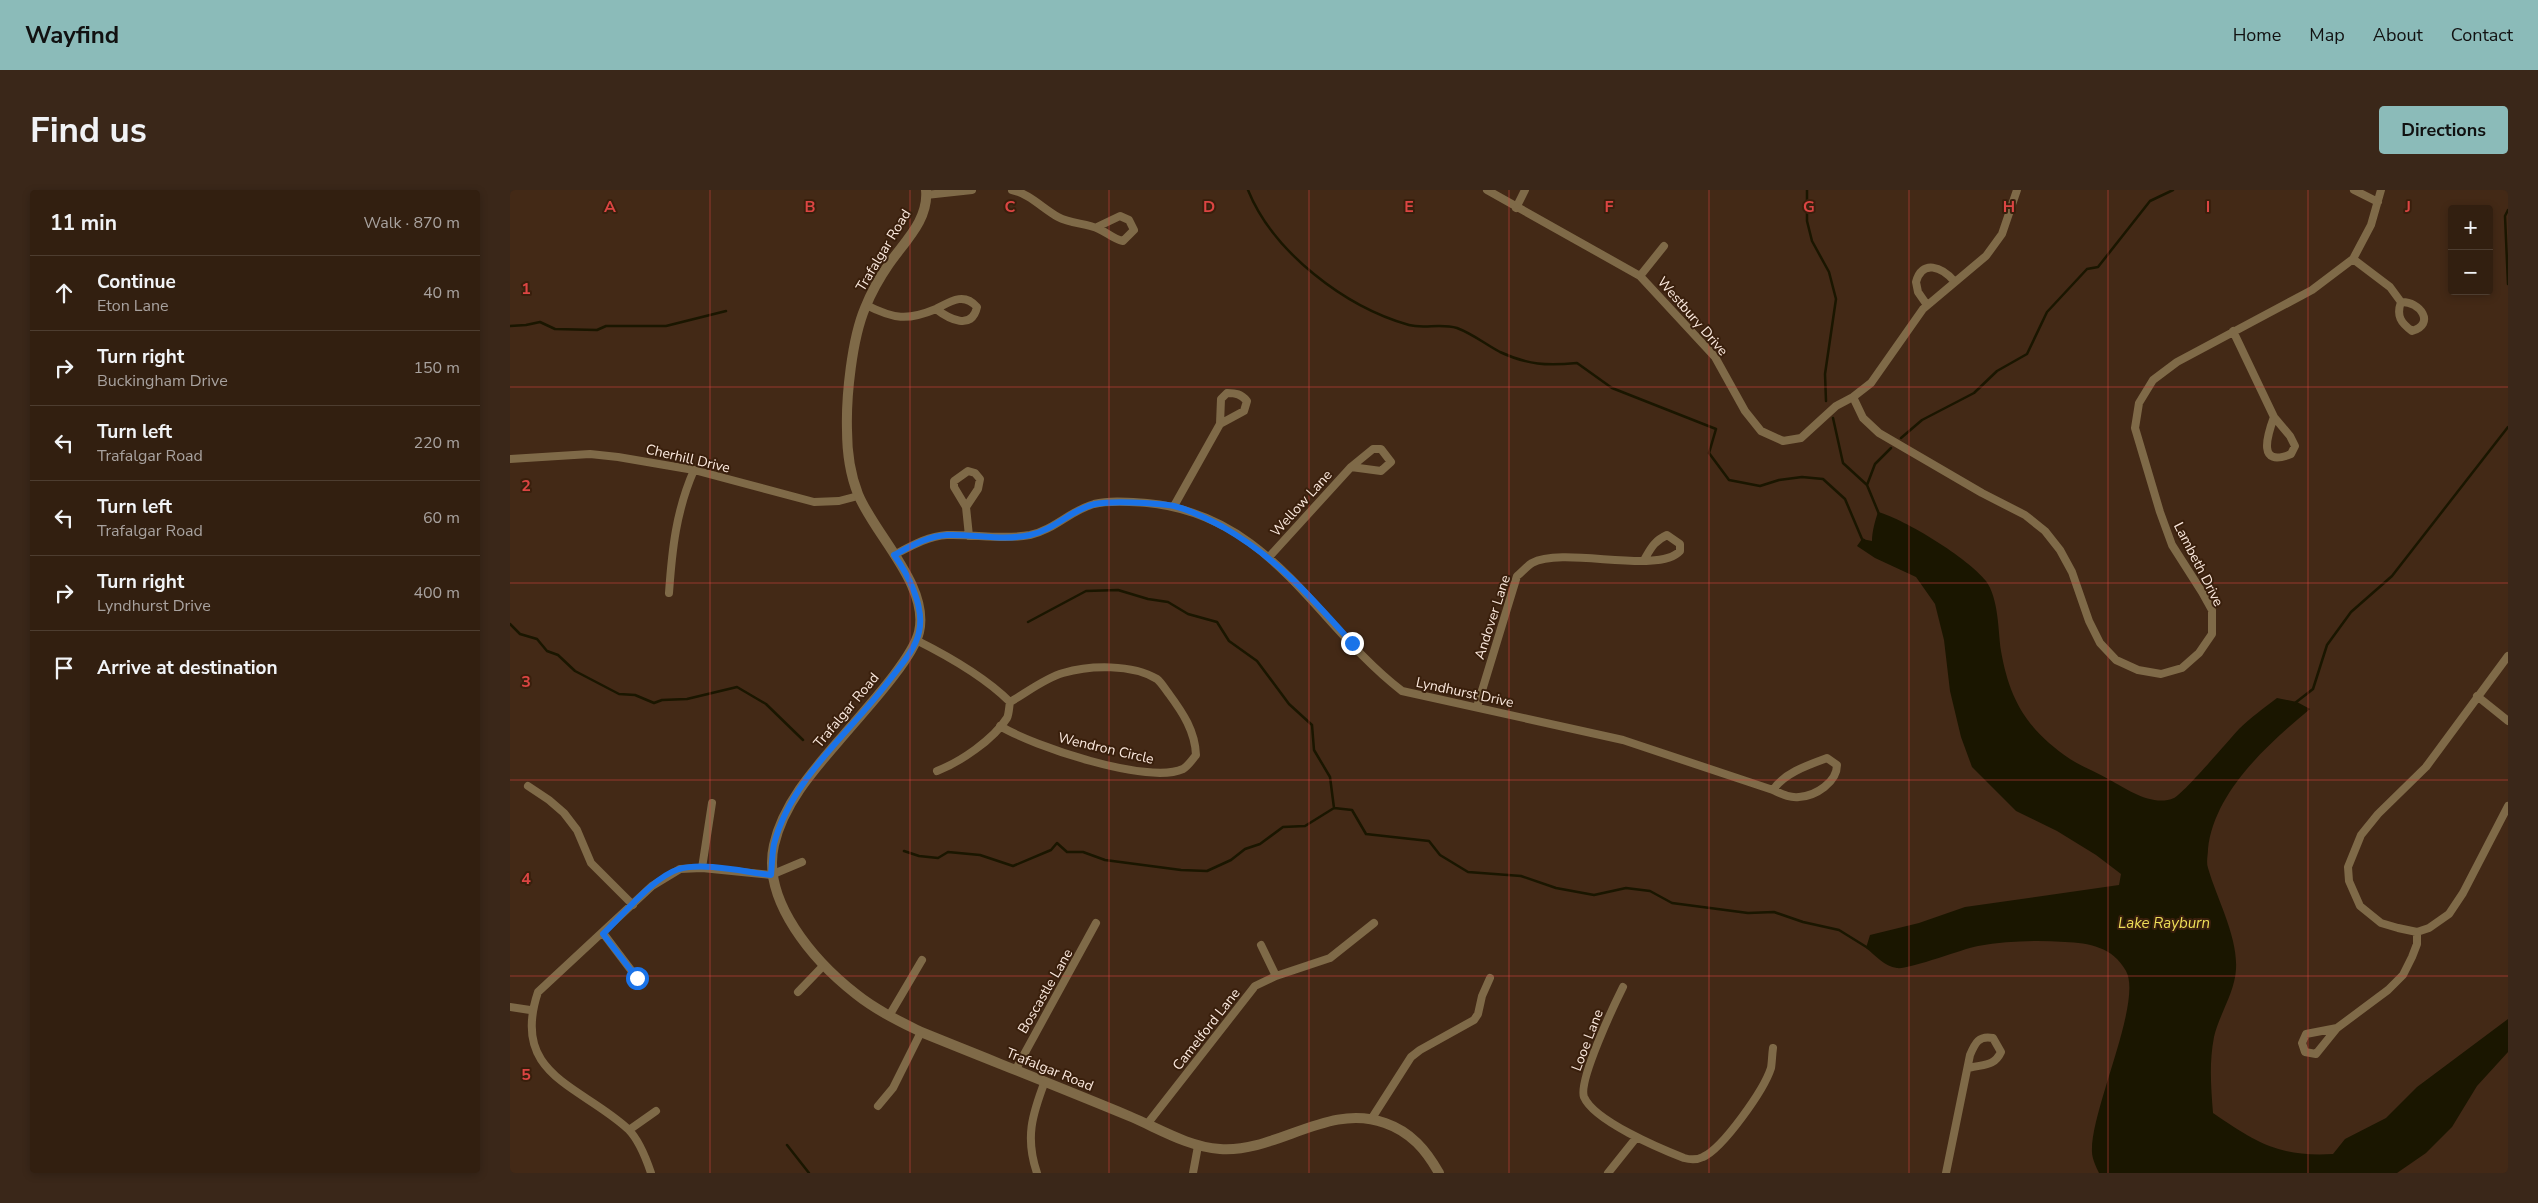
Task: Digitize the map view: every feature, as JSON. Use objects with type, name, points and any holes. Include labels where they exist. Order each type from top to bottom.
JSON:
[{"type":"street","points":[[926,192],[972,190]]},
{"type":"street","points":[[1012,190],[1022,192],[1058,217],[1076,224],[1097,228]]},
{"type":"street","name":"Westbury Drive","points":[[1487,190],[1640,276],[1715,357],[1745,411],[1761,431],[1783,441],[1801,438],[1836,406],[1853,398],[1871,383],[1927,306],[1954,281],[1986,256],[2002,234],[2017,190]]},
{"type":"street","points":[[1516,208],[1525,190]]},
{"type":"street","points":[[2354,190],[2378,202]]},
{"type":"street","name":"Lambeth Drive","points":[[1853,398],[1862,418],[1878,432],[1982,493],[2024,515],[2045,531],[2060,550],[2072,572],[2089,621],[2100,642],[2116,660],[2138,670],[2161,674],[2182,668],[2199,653],[2212,634],[2212,610],[2172,545],[2160,512],[2136,428],[2139,403],[2153,380],[2177,362],[2312,290],[2354,259],[2370,225],[2381,190]]},
{"type":"street","name":"Trafalgar Road","points":[[926,192],[920,218],[909,239],[888,264],[866,305],[858,326],[846,429],[851,473],[858,496],[913,585],[919,615],[919,632],[916,640],[881,691],[805,781],[780,828],[774,845],[771,875],[788,920],[824,964],[857,995],[889,1016],[921,1032],[1045,1081],[1198,1146],[1243,1149],[1272,1142],[1330,1120],[1372,1118],[1397,1127],[1411,1136],[1426,1151],[1439,1173]]},
{"type":"street","points":[[1640,276],[1664,246]]},
{"type":"street","points":[[2354,259],[2390,288],[2401,302]]},
{"type":"street","points":[[1927,306],[1918,292],[1916,282],[1922,270],[1927,267],[1940,268],[1954,281]]},
{"type":"street","points":[[866,305],[898,318],[915,318],[954,299],[963,298],[972,301],[977,307],[971,318],[962,322],[946,317],[936,309]]},
{"type":"street","points":[[2233,331],[2274,417],[2290,436],[2295,446],[2291,454],[2281,458],[2267,452],[2266,443],[2274,417]]},
{"type":"street","points":[[1174,506],[1220,424],[1221,399],[1227,393],[1236,392],[1243,396],[1247,401],[1244,412],[1220,424]]},
{"type":"street","name":"Wellow Lane","points":[[1269,556],[1351,467],[1373,449],[1382,449],[1390,462],[1381,471],[1351,467]]},
{"type":"street","name":"Cherhill Drive","points":[[510,458],[590,454],[644,460],[694,470],[814,502],[826,502],[858,496]]},
{"type":"street","points":[[669,593],[674,533],[683,494],[694,470]]},
{"type":"street","name":"Lyndhurst Drive","points":[[894,555],[927,539],[946,535],[1007,537],[1030,535],[1053,528],[1093,504],[1114,502],[1174,506],[1208,519],[1253,544],[1269,556],[1308,594],[1382,676],[1402,691],[1420,697],[1478,707],[1623,740],[1773,790],[1788,797],[1801,797],[1830,784],[1837,774],[1837,765],[1827,758],[1813,763],[1779,780],[1773,790]]},
{"type":"street","points":[[966,507],[969,536]]},
{"type":"street","name":"Andover Lane","points":[[1478,707],[1517,576],[1532,563],[1555,558],[1644,560],[1669,559],[1676,556],[1680,551],[1680,544],[1667,535],[1652,545],[1644,560]]},
{"type":"street","points":[[916,640],[999,691],[1010,702],[1008,716],[1000,726],[953,765],[937,771]]},
{"type":"street","points":[[2508,656],[2476,696],[2426,767],[2378,814],[2361,835],[2348,868],[2349,881],[2360,906],[2381,923],[2417,932],[2429,928],[2449,914],[2463,893],[2508,806]]},
{"type":"street","name":"Wendron Circle","points":[[1000,726],[1012,733],[1064,754],[1137,770],[1165,773],[1185,768],[1196,755],[1196,740],[1174,700],[1158,680],[1136,671],[1087,668],[1062,673],[1010,702]]},
{"type":"street","points":[[2476,696],[2508,721]]},
{"type":"street","points":[[528,786],[564,813],[577,830],[591,863],[633,905]]},
{"type":"street","points":[[702,868],[712,803]]},
{"type":"street","points":[[651,1173],[645,1155],[629,1130],[553,1076],[538,1063],[528,1042],[530,1010],[538,992],[558,972],[603,934],[652,886],[669,874],[680,869],[702,868],[771,875],[802,862]]},
{"type":"street","name":"Camelford Lane","points":[[1148,1124],[1239,1004],[1256,986],[1276,976],[1330,958],[1374,922]]},
{"type":"street","name":"Boscastle Lane","points":[[1016,1070],[1096,924]]},
{"type":"street","points":[[2337,1028],[2306,1034],[2302,1042],[2305,1052],[2316,1054],[2337,1028],[2388,990],[2403,975],[2417,944],[2417,932]]},
{"type":"street","points":[[603,934],[637,978]]},
{"type":"street","points":[[1261,945],[1276,976]]},
{"type":"street","points":[[889,1016],[922,960]]},
{"type":"street","points":[[798,992],[824,964]]},
{"type":"street","points":[[1372,1118],[1411,1057],[1474,1020],[1478,1014],[1482,996],[1490,978]]},
{"type":"street","name":"Looe Lane","points":[[1623,987],[1609,1015],[1583,1084],[1583,1091],[1588,1103],[1593,1108],[1636,1138]]},
{"type":"street","points":[[510,1008],[530,1010]]},
{"type":"street","points":[[878,1106],[893,1088],[921,1032]]},
{"type":"street","points":[[1946,1173],[1970,1055],[1979,1039],[1985,1036],[1993,1038],[2001,1052],[1998,1059],[1992,1064],[1968,1068]]},
{"type":"street","points":[[1608,1173],[1636,1138],[1692,1160],[1709,1153],[1734,1128],[1760,1090],[1771,1068],[1773,1048]]},
{"type":"street","points":[[1036,1173],[1029,1135],[1034,1109],[1045,1081]]},
{"type":"street","points":[[629,1130],[656,1110]]},
{"type":"street","points":[[1193,1173],[1198,1146]]},
{"type":"water","name":"Lake Rayburn","points":[[1878,512],[1920,531],[1936,541],[1965,562],[1986,581],[1996,606],[2001,651],[2010,685],[2016,700],[2032,726],[2055,748],[2079,765],[2141,796],[2158,800],[2174,798],[2196,778],[2239,729],[2277,698],[2297,702],[2310,709],[2277,738],[2246,771],[2232,789],[2212,828],[2207,866],[2226,918],[2236,957],[2233,986],[2216,1029],[2212,1047],[2213,1113],[2269,1146],[2298,1153],[2333,1154],[2345,1139],[2386,1118],[2417,1087],[2508,1019],[2508,1052],[2477,1086],[2452,1127],[2426,1153],[2397,1173],[2099,1173],[2092,1154],[2094,1134],[2128,1007],[2129,986],[2126,971],[2114,956],[2091,945],[2054,941],[2021,941],[1978,946],[1912,966],[1897,968],[1884,963],[1866,948],[1870,935],[1919,923],[1965,907],[2119,885],[2121,874],[2096,855],[2057,831],[2016,811],[1972,767],[1961,737],[1950,691],[1944,640],[1935,604],[1916,577],[1875,558],[1857,546],[1862,539],[1872,541]]},
{"type":"waterway","points":[[1248,190],[1259,213],[1293,255],[1314,274],[1360,305],[1385,317],[1409,325],[1457,328],[1500,352],[1520,360],[1538,364],[1577,363],[1612,388],[1716,429],[1709,453],[1729,480],[1760,486],[1779,480],[1802,477],[1823,479],[1845,499],[1864,540]]},
{"type":"waterway","points":[[1807,190],[1807,221],[1812,241],[1829,272],[1836,299],[1825,374],[1826,401]]},
{"type":"waterway","points":[[1901,438],[1922,420],[1974,393],[1997,371],[2027,354],[2047,312],[2087,269],[2098,267],[2150,201],[2173,190]]},
{"type":"waterway","points":[[2508,210],[2505,216],[2508,284]]},
{"type":"waterway","points":[[510,326],[540,322],[555,329],[597,330],[606,326],[666,326],[726,311]]},
{"type":"waterway","points":[[1833,418],[1843,463],[1867,485],[1879,514]]},
{"type":"waterway","points":[[2295,703],[2313,689],[2327,645],[2351,612],[2392,576],[2508,427]]},
{"type":"waterway","points":[[1867,485],[1875,464],[1891,448]]},
{"type":"waterway","points":[[1028,622],[1086,591],[1118,590],[1148,599],[1168,602],[1188,614],[1217,622],[1229,641],[1257,661],[1289,704],[1312,725],[1314,750],[1330,777],[1334,808]]},
{"type":"waterway","points":[[510,624],[520,634],[537,639],[547,651],[558,655],[575,671],[619,694],[635,695],[654,703],[662,700],[687,699],[737,687],[766,704],[803,740]]},
{"type":"waterway","points":[[904,851],[919,856],[938,858],[948,852],[980,855],[1013,866],[1051,850],[1057,843],[1067,852],[1083,852],[1105,860],[1181,870],[1207,871],[1231,860],[1245,849],[1260,844],[1283,827],[1305,826],[1334,808],[1352,810],[1366,834],[1429,841],[1440,855],[1468,872],[1521,876],[1556,888],[1594,895],[1626,888],[1650,891],[1672,903],[1748,913],[1774,912],[1803,922],[1839,930],[1868,948]]},
{"type":"waterway","points":[[787,1145],[809,1173]]},
{"type":"route","points":[[637,978],[603,934],[652,886],[680,869],[702,868],[771,875],[774,845],[784,819],[805,781],[881,691],[916,640],[919,632],[919,615],[913,585],[894,555],[913,545],[927,539],[946,535],[986,537],[1030,535],[1053,528],[1073,514],[1093,504],[1137,502],[1174,506],[1208,519],[1253,544],[1269,556],[1308,594],[1352,643]]}]
